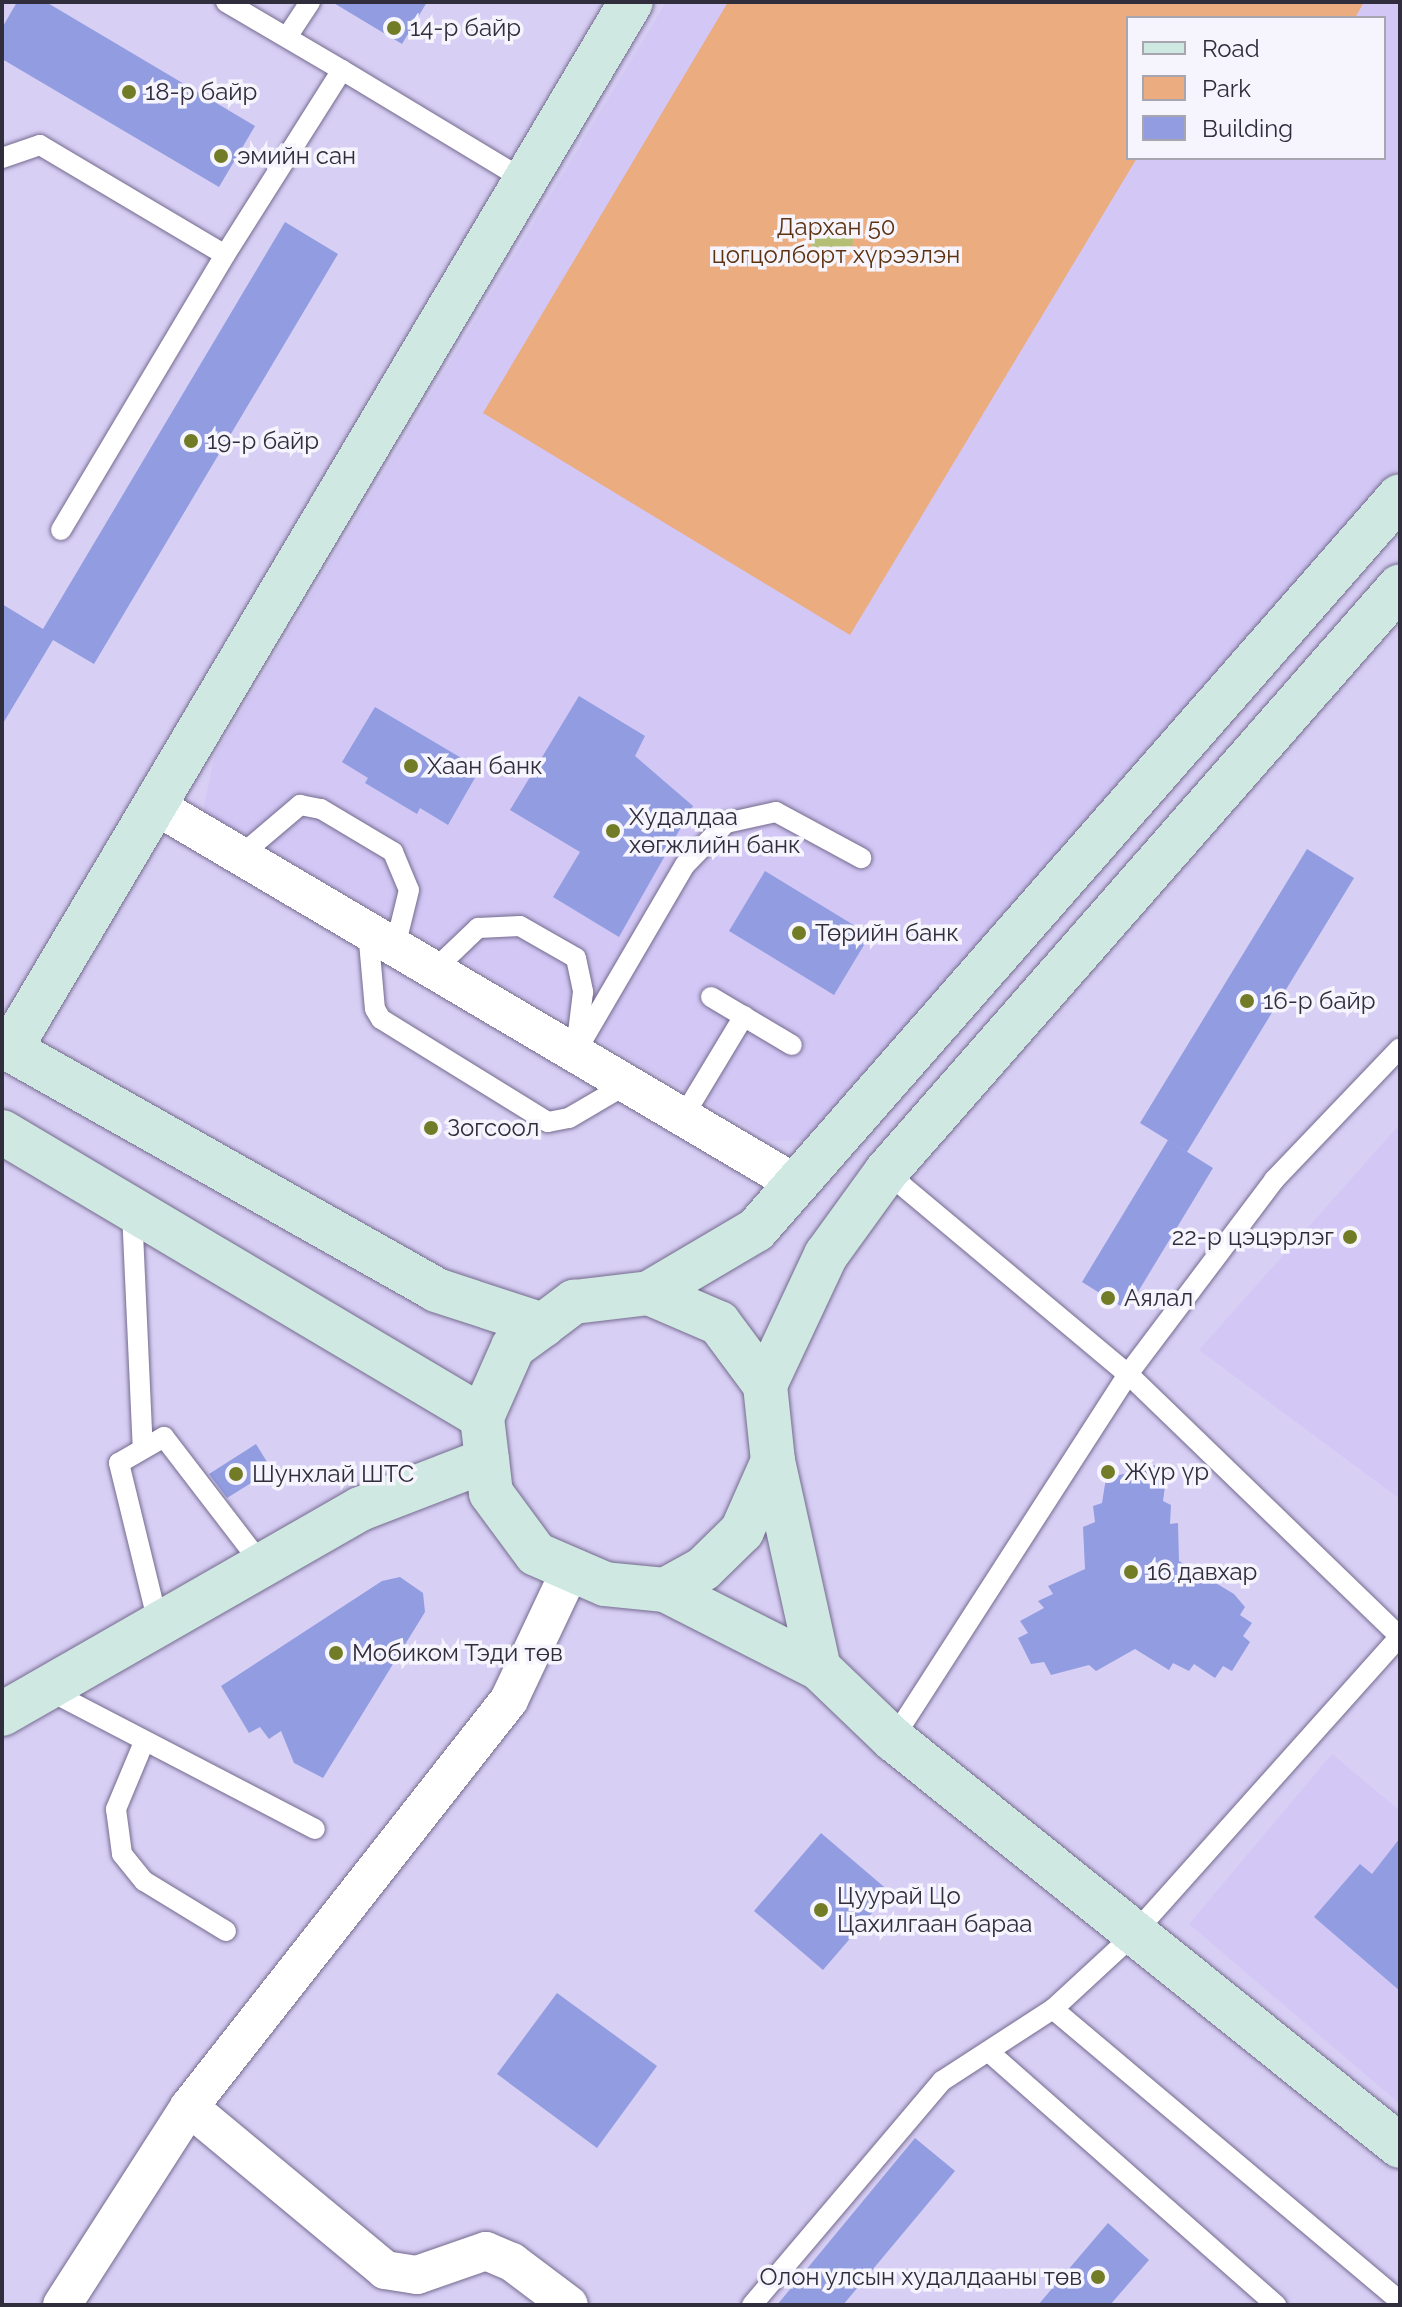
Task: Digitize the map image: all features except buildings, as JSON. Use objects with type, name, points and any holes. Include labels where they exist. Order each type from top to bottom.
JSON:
[{"type":"main road","points":[[543,1325],[436,1290],[5,1052],[156,806],[631,2]]},
{"type":"main road","points":[[1400,496],[793,1182],[756,1230],[649,1293],[574,1302],[513,1347],[482,1417],[491,1493],[536,1554],[605,1584],[665,1590],[819,1668],[893,1739],[1132,1936],[1400,2146]]},
{"type":"main road","points":[[765,1385],[826,1255],[886,1172],[1400,586]]},
{"type":"main road","points":[[2,1132],[482,1417]]},
{"type":"main road","points":[[649,1293],[719,1323],[765,1385],[773,1461],[819,1668]]},
{"type":"main road","points":[[2,1714],[159,1627],[360,1509],[487,1460]]},
{"type":"main road","points":[[665,1590],[703,1569],[742,1531],[773,1461]]},
{"type":"street","points":[[156,806],[793,1182]]},
{"type":"street","points":[[62,2305],[189,2107],[509,1700],[571,1569]]},
{"type":"street","points":[[189,2107],[385,2270],[417,2275],[486,2251],[512,2262],[569,2305]]},
{"type":"lane","points":[[226,2],[524,180]]},
{"type":"lane","points":[[287,37],[310,2]]},
{"type":"lane","points":[[61,530],[225,255],[342,70]]},
{"type":"lane","points":[[2,158],[40,145],[225,255]]},
{"type":"lane","points":[[240,856],[300,805],[321,809],[393,852],[409,890],[382,939],[381,1019],[548,1122],[569,1118],[627,1084]]},
{"type":"lane","points":[[575,1053],[685,865],[726,823],[776,812],[861,858]]},
{"type":"lane","points":[[434,970],[478,928],[520,926],[576,958],[583,992],[575,1053]]},
{"type":"lane","points":[[711,997],[792,1045]]},
{"type":"lane","points":[[683,1117],[744,1016]]},
{"type":"lane","points":[[893,1739],[1128,1374],[1274,1180],[1400,1048]]},
{"type":"lane","points":[[752,2305],[942,2081],[1053,2009],[1132,1936],[1400,1636],[1128,1374],[886,1172]]},
{"type":"lane","points":[[132,1211],[143,1449]]},
{"type":"lane","points":[[159,1627],[119,1463],[164,1437],[263,1566]]},
{"type":"lane","points":[[45,1688],[315,1829]]},
{"type":"lane","points":[[144,1742],[116,1809],[122,1854],[144,1881],[226,1931]]},
{"type":"lane","points":[[1053,2009],[1400,2301]]},
{"type":"lane","points":[[989,2052],[1276,2305]]},
{"type":"shaded area","points":[[666,2],[1400,2],[1400,466],[810,1140],[772,1141],[203,811],[214,757]]},
{"type":"shaded area","points":[[832,219],[847,225],[853,240],[847,255],[832,261],[817,255],[811,240],[817,225]]},
{"type":"shaded area","name":"22-р цэцэрлэг","points":[[1400,1124],[1400,1499],[1199,1350]]},
{"type":"shaded area","points":[[1332,1754],[1400,1811],[1400,2104],[1189,1924]]},
{"type":"green space","name":"Дархан 50 цогцолборт хүрээлэн","points":[[728,2],[1364,2],[1356,16],[1126,16],[1126,160],[1136,160],[850,635],[483,413]]},
{"type":"place","name":"14-р байр","points":[[394,28]]},
{"type":"place","name":"18-р байр","points":[[129,92]]},
{"type":"place","name":"эмийн сан","points":[[221,156]]},
{"type":"place","name":"19-р байр","points":[[191,441]]},
{"type":"place","name":"Хаан банк","points":[[411,766]]},
{"type":"place","name":"Худалдаа хөгжлийн банк","points":[[613,831]]},
{"type":"place","name":"Төрийн банк","points":[[799,933]]},
{"type":"place","name":"16-р байр","points":[[1247,1001]]},
{"type":"place","name":"Зогсоол","points":[[431,1128]]},
{"type":"place","name":"22-р цэцэрлэг","points":[[1350,1237]]},
{"type":"place","name":"Аялал","points":[[1108,1298]]},
{"type":"place","name":"Жүр үр","points":[[1108,1472]]},
{"type":"place","name":"Шунхлай ШТС","points":[[236,1474]]},
{"type":"place","name":"16 давхар","points":[[1131,1572]]},
{"type":"place","name":"Мобиком Тэди төв","points":[[336,1653]]},
{"type":"place","name":"Цуурай Цо Цахилгаан бараа","points":[[821,1910]]},
{"type":"place","name":"Олон улсын худалдааны төв","points":[[1098,2277]]}]
